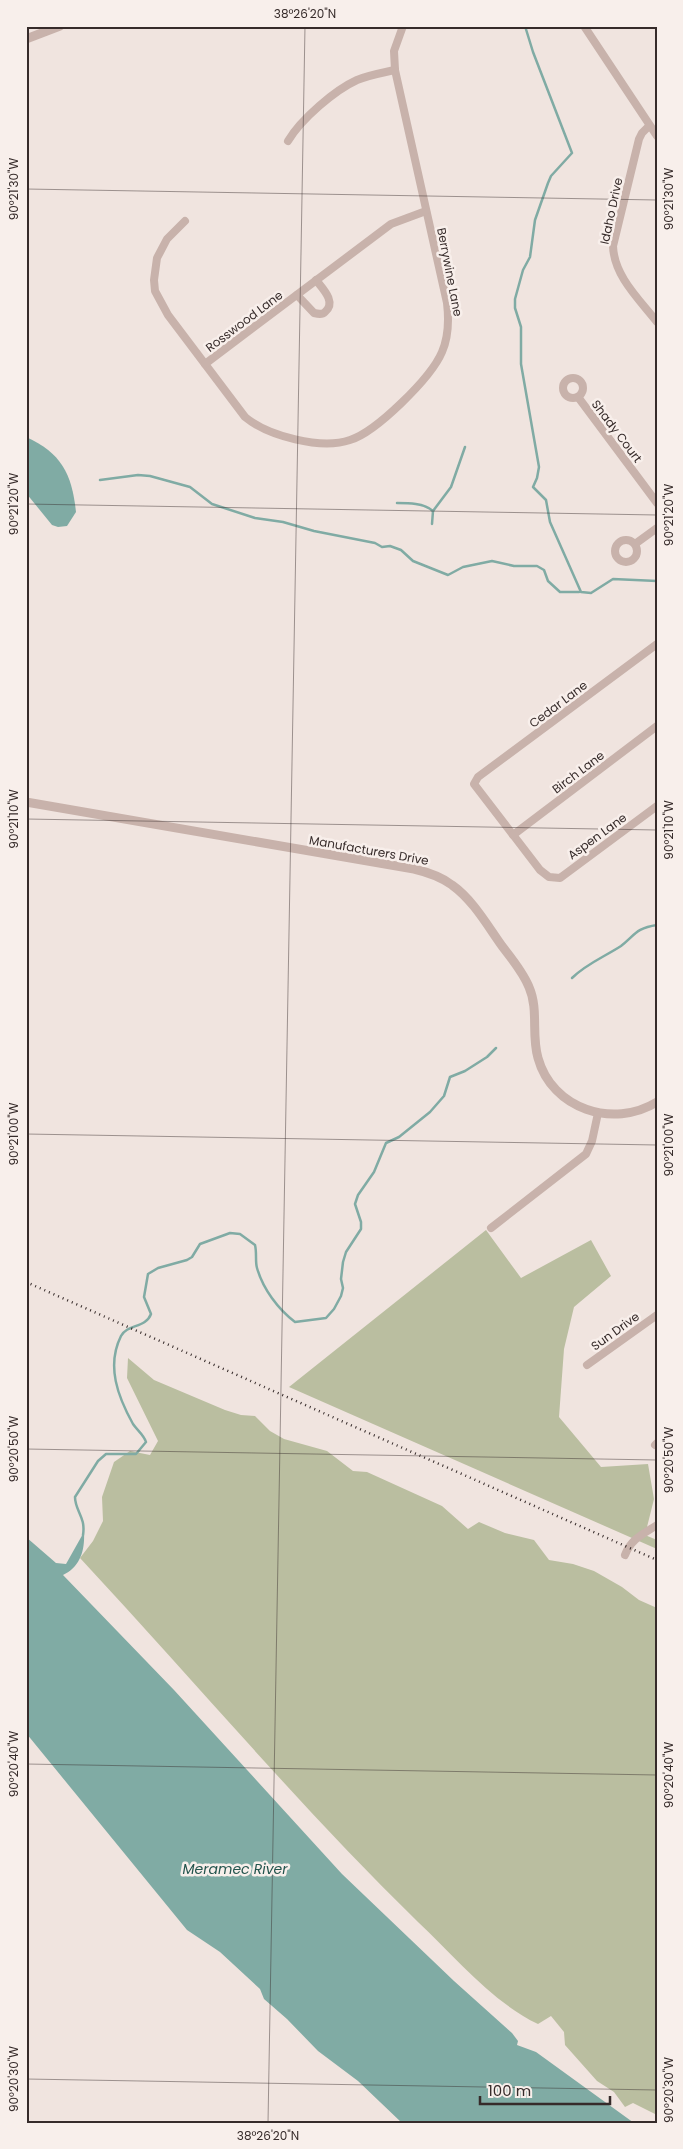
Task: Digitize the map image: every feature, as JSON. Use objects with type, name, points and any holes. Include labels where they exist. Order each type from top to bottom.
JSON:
[{"type":"street","points":[[26,39],[60,26]]},
{"type":"street","name":"Berrywine Lane","points":[[185,222],[161,248],[157,258],[154,280],[156,291],[162,306],[245,416],[253,424],[268,430],[308,441],[336,443],[357,438],[371,429],[429,373],[438,360],[446,341],[449,324],[447,303],[395,70],[394,51],[403,26]]},
{"type":"street","points":[[584,26],[657,136]]},
{"type":"street","points":[[288,141],[296,128],[306,118],[350,84],[368,76],[395,70]]},
{"type":"street","name":"Idaho Drive","points":[[650,126],[639,138],[613,246],[620,272],[657,322]]},
{"type":"street","name":"Rosswood Lane","points":[[205,364],[391,224],[404,217],[426,210]]},
{"type":"street","name":"Rosswood Lane","points":[[297,295],[312,312],[318,314],[326,311],[330,305],[329,300],[316,280]]},
{"type":"street","name":"Shady Court","points":[[578,397],[657,503]]},
{"type":"street","points":[[634,544],[657,528]]},
{"type":"street","name":"Cedar Lane","points":[[513,835],[474,784],[478,777],[657,644]]},
{"type":"street","points":[[646,653],[657,656]]},
{"type":"street","name":"Birch Lane","points":[[513,835],[657,726]]},
{"type":"street","name":"Manufacturers Drive","points":[[26,802],[414,869],[433,874],[449,883],[463,895],[481,916],[523,974],[530,987],[535,1008],[537,1054],[546,1076],[556,1090],[579,1107],[612,1115],[632,1113],[657,1102]]},
{"type":"street","name":"Aspen Lane","points":[[513,835],[540,870],[549,877],[560,878],[657,806]]},
{"type":"street","points":[[414,869],[416,858]]},
{"type":"street","points":[[491,1228],[586,1154],[592,1141],[598,1113]]},
{"type":"street","name":"Sun Drive","points":[[587,1365],[657,1315]]},
{"type":"street","points":[[625,1555],[628,1548],[638,1537],[657,1526]]},
{"type":"green space","points":[[486,1230],[521,1278],[591,1240],[611,1276],[574,1307],[564,1349],[559,1417],[601,1467],[648,1464],[654,1499],[645,1535],[657,1540],[657,1549],[289,1387]]},
{"type":"green space","points":[[128,1358],[154,1380],[225,1410],[241,1415],[255,1416],[270,1431],[284,1439],[327,1451],[353,1471],[367,1472],[442,1506],[468,1529],[479,1522],[505,1533],[534,1540],[549,1560],[573,1564],[594,1571],[622,1587],[639,1600],[657,1608],[657,2115],[633,2103],[625,2107],[614,2092],[597,2081],[565,2045],[564,2032],[551,2016],[538,2024],[521,2015],[505,2004],[460,1964],[331,1833],[80,1558],[93,1541],[103,1521],[102,1497],[114,1462],[130,1451],[150,1455],[158,1441],[127,1378]]},
{"type":"water","points":[[26,437],[38,443],[57,458],[68,476],[72,487],[76,512],[67,526],[58,527],[52,525],[26,493]]},
{"type":"water","name":"Meramec River","points":[[84,1532],[84,1546],[80,1558],[74,1568],[63,1575],[174,1690],[342,1874],[454,1981],[512,2033],[518,2041],[517,2045],[536,2052],[634,2123],[402,2123],[358,2081],[318,2051],[287,2019],[264,1999],[260,1989],[220,1952],[187,1930],[26,1733],[26,1537],[56,1563],[66,1564]]},
{"type":"waterway","points":[[525,26],[533,52],[572,153],[551,176],[548,183],[535,220],[530,257],[523,270],[515,299],[515,308],[521,327],[521,364],[539,467],[533,487],[546,500],[550,522],[581,592],[591,593],[613,579],[657,581]]},
{"type":"waterway","points":[[432,524],[433,511],[451,487],[465,447]]},
{"type":"waterway","points":[[100,480],[138,475],[150,476],[190,487],[212,504],[255,518],[283,522],[314,531],[375,543],[382,547],[390,546],[401,550],[413,561],[448,575],[463,567],[492,561],[514,566],[537,566],[544,570],[548,581],[560,592],[579,592]]},
{"type":"waterway","points":[[397,503],[421,505],[433,511]]},
{"type":"waterway","points":[[572,978],[589,965],[621,946],[640,930],[657,925]]},
{"type":"waterway","points":[[83,1535],[83,1523],[75,1497],[98,1461],[106,1454],[136,1454],[146,1442],[133,1424],[123,1403],[116,1381],[114,1359],[124,1332],[145,1322],[151,1314],[144,1297],[148,1274],[158,1268],[187,1260],[192,1257],[200,1244],[230,1233],[240,1234],[255,1245],[256,1265],[260,1276],[267,1291],[283,1311],[295,1322],[326,1318],[334,1309],[341,1296],[343,1288],[341,1279],[343,1262],[346,1252],[361,1229],[361,1222],[355,1204],[358,1195],[374,1172],[386,1143],[399,1137],[430,1112],[444,1096],[450,1077],[465,1071],[487,1057],[496,1048]]},
{"type":"railway","points":[[26,1282],[657,1560]]}]
